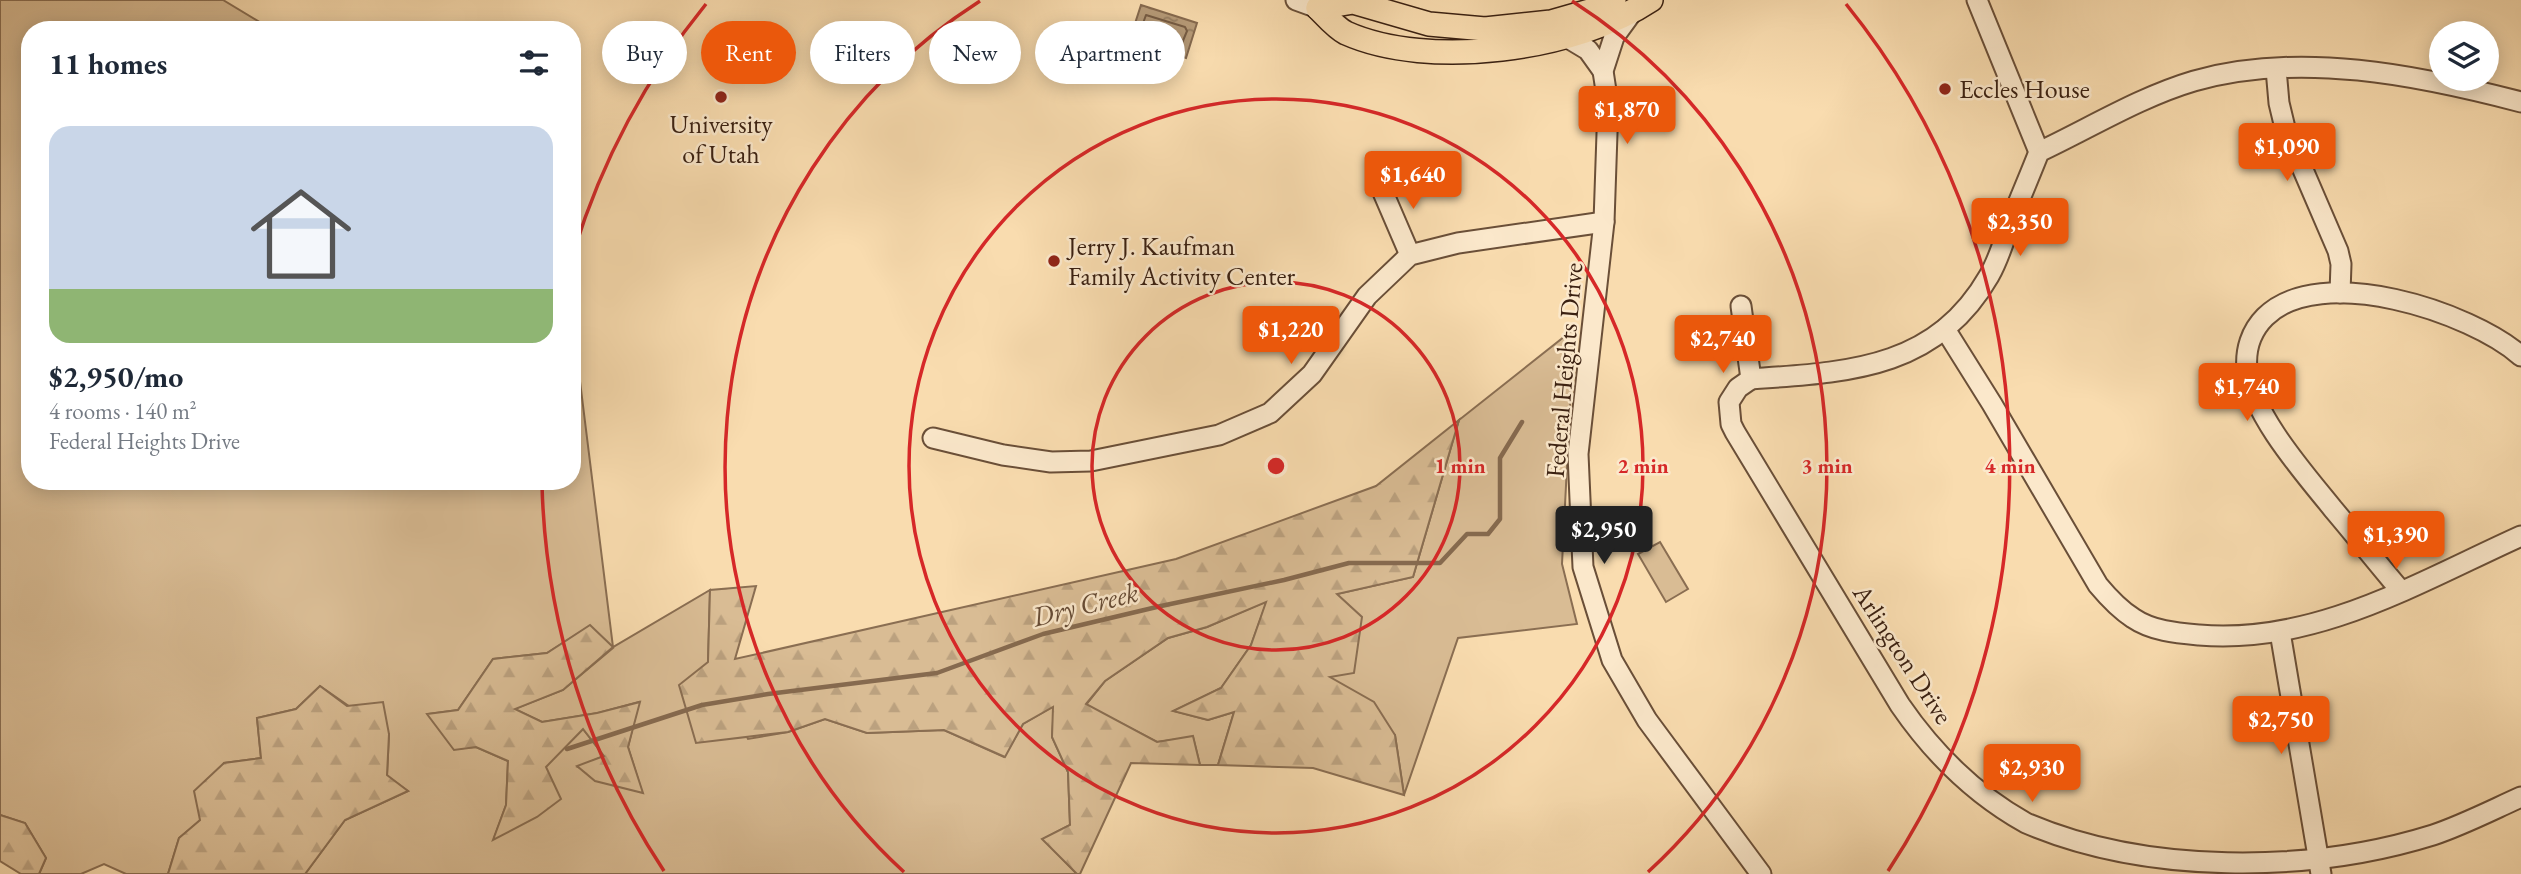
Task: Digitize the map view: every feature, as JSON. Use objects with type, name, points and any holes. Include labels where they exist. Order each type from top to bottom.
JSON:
[{"type":"main road","points":[[1320,4],[1353,2],[1429,24],[1485,29],[1551,22],[1593,10],[1633,4]]},
{"type":"main road","points":[[1320,4],[1343,32],[1411,48],[1485,51],[1568,38],[1612,22],[1633,4]]},
{"type":"street","points":[[1296,0],[1320,4]]},
{"type":"street","points":[[1977,0],[2039,152]]},
{"type":"street","name":"Federal Heights Drive","points":[[1633,4],[1614,37],[1604,71],[1608,104],[1604,222],[1578,454],[1583,567],[1612,660],[1647,720],[1759,873]]},
{"type":"street","points":[[1568,38],[1588,50],[1604,71]]},
{"type":"street","points":[[1741,306],[1751,379],[1856,369],[1903,354],[1945,329],[1964,313],[1990,274],[2039,152],[2139,103],[2195,81],[2276,69],[2321,68],[2420,80],[2521,102]]},
{"type":"street","points":[[2276,69],[2279,103],[2286,128],[2338,251],[2341,264],[2340,293]]},
{"type":"street","points":[[1379,183],[1410,255]]},
{"type":"street","points":[[933,439],[1003,455],[1051,462],[1091,461],[1219,435],[1270,413],[1312,374],[1367,296],[1410,255],[1458,243],[1604,222]]},
{"type":"street","points":[[2401,591],[2286,450],[2259,402],[2247,372],[2253,332],[2270,312],[2294,298],[2340,293],[2402,301],[2451,315],[2492,335],[2521,356]]},
{"type":"street","points":[[1945,329],[2000,416],[2098,585],[2119,607],[2145,625],[2173,632],[2219,637],[2280,632],[2345,615],[2521,536]]},
{"type":"street","name":"Arlington Drive","points":[[1751,379],[1738,388],[1728,402],[1731,424],[1900,705],[1934,749],[1970,785],[2026,824],[2088,850],[2119,859],[2152,864],[2219,869],[2320,868],[2434,835],[2521,797]]},
{"type":"street","points":[[2280,632],[2320,868]]},
{"type":"green space","points":[[0,0],[223,0],[258,21],[21,21],[21,490],[581,490],[581,389],[613,647],[710,590],[708,662],[748,739],[788,732],[825,719],[867,733],[944,730],[1004,757],[1023,724],[1054,706],[1052,737],[1068,772],[1070,825],[1043,839],[1077,874],[305,874],[345,820],[408,791],[387,776],[389,734],[320,686],[296,709],[257,718],[261,758],[224,763],[201,820],[179,838],[168,874],[126,874],[104,864],[81,874],[39,874],[46,858],[25,823],[0,815]],"holes":[[[590,626],[613,648],[563,690],[514,709],[542,722],[598,713],[639,702],[628,747],[642,792],[578,767],[604,756],[583,729],[545,767],[494,838],[506,805],[508,761],[476,747],[454,749],[428,714],[458,710],[493,659],[547,653]]]},
{"type":"green space","points":[[1574,329],[1562,564],[1577,624],[1458,638],[1404,795],[1395,735],[1329,676],[1337,594],[1413,577],[1459,420]]},
{"type":"green space","points":[[1459,420],[1413,577],[1337,594],[1362,617],[1354,673],[1330,677],[1374,702],[1395,735],[1404,795],[1313,768],[1218,765],[1234,712],[1208,720],[1173,711],[1221,688],[1251,645],[1266,602],[1207,627],[1168,638],[1105,681],[1086,704],[1157,742],[1193,736],[1200,765],[1131,763],[1080,874],[1042,839],[1070,825],[1068,772],[1052,737],[1053,707],[1023,724],[1005,757],[944,730],[867,733],[825,719],[788,732],[696,743],[679,685],[708,662],[710,590],[756,586],[735,659],[1176,559],[1376,486]]},
{"type":"green space","points":[[1660,542],[1688,589],[1666,602],[1638,554]]},
{"type":"green space","points":[[1267,601],[1251,645],[1221,688],[1174,711],[1208,720],[1234,712],[1218,765],[1200,765],[1193,737],[1157,742],[1086,705],[1105,681],[1168,638],[1207,627]]},
{"type":"green space","points":[[590,625],[613,647],[563,690],[515,709],[542,722],[597,713],[640,702],[628,747],[643,793],[595,781],[577,766],[604,756],[583,729],[546,767],[561,799],[537,817],[493,840],[506,805],[508,761],[476,747],[454,750],[427,714],[458,710],[493,659],[547,653]]},
{"type":"green space","points":[[320,686],[347,706],[383,702],[389,734],[387,775],[408,791],[345,820],[305,874],[168,874],[179,838],[200,820],[194,791],[224,763],[261,758],[257,718],[296,709]]},
{"type":"green space","points":[[0,815],[25,823],[46,858],[39,874],[21,874],[0,861]]},
{"type":"water","points":[[1141,5],[1197,23],[1186,58],[1185,21],[1136,21]]},
{"type":"waterway","name":"Dry Creek","points":[[567,749],[702,705],[937,673],[1043,634],[1349,563],[1440,563],[1467,534],[1488,534],[1500,519],[1500,458],[1522,422]]},
{"type":"place","name":"Eccles House","points":[[1945,89]]},
{"type":"place","name":"University of Utah","points":[[721,97]]},
{"type":"place","name":"Jerry J. Kaufman Family Activity Center","points":[[1054,261]]}]
